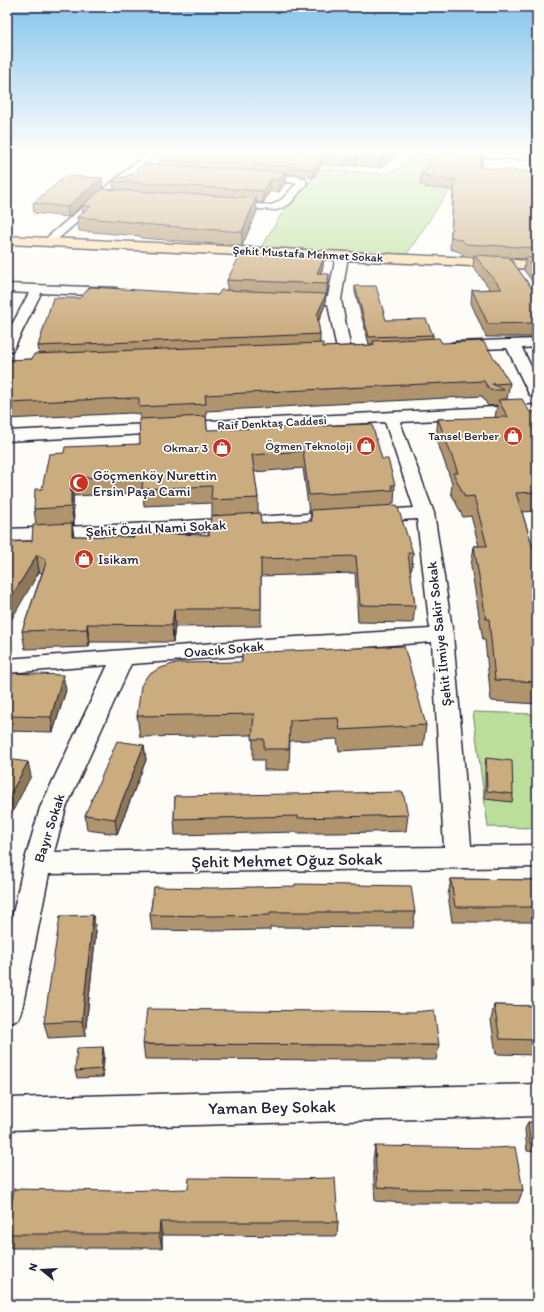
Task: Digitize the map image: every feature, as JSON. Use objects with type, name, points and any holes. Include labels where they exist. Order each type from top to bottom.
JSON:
[{"type":"main road","name":"Şehit Mustafa Mehmet Sokak","points":[[7,240],[537,265]]},
{"type":"street","points":[[48,242],[82,212]]},
{"type":"street","points":[[328,351],[350,350],[334,300],[342,256]]},
{"type":"street","points":[[511,264],[520,276]]},
{"type":"street","points":[[7,288],[131,292]]},
{"type":"street","points":[[7,348],[37,289]]},
{"type":"street","points":[[280,298],[334,300]]},
{"type":"street","points":[[440,347],[537,343]]},
{"type":"street","points":[[513,345],[537,394]]},
{"type":"street","name":"Raif Denktaş Caddesi","points":[[7,436],[537,410]]},
{"type":"street","name":"Şehit İlmiye Sakir Sokak","points":[[391,418],[416,484],[425,513],[442,635],[458,857]]},
{"type":"street","name":"Şehit Özdıl Nami Sokak","points":[[7,535],[114,531],[425,513]]},
{"type":"street","name":"Ovacık Sokak","points":[[7,666],[278,645],[442,635]]},
{"type":"street","name":"Bayır Sokak","points":[[7,1009],[38,863],[53,808],[122,658]]},
{"type":"street","name":"Şehit Mehmet Oğuz Sokak","points":[[38,863],[537,856]]},
{"type":"street","name":"Yaman Bey Sokak","points":[[7,1114],[537,1100]]},
{"type":"green space","points":[[283,212],[434,212],[407,254],[261,247]]},
{"type":"green space","points":[[473,712],[537,714],[537,828],[488,827]]},
{"type":"building","points":[[83,212],[250,212],[242,232],[140,224],[141,223],[77,217]]},
{"type":"building","points":[[453,212],[537,212],[537,248],[465,244],[462,240],[451,237]]},
{"type":"building","points":[[242,252],[324,258],[317,273],[329,274],[327,284],[227,280]]},
{"type":"building","points":[[474,255],[509,257],[533,290],[537,291],[537,295],[534,295],[537,300],[537,323],[488,324],[472,290],[502,289]]},
{"type":"building","points":[[525,258],[537,258],[537,272]]},
{"type":"building","points":[[355,286],[376,286],[386,320],[426,319],[433,335],[369,337]]},
{"type":"building","points":[[90,287],[218,295],[221,290],[326,294],[317,315],[320,334],[38,346],[53,298],[80,298]]},
{"type":"building","points":[[439,338],[442,343],[483,341],[510,383],[492,384],[504,390],[490,390],[484,381],[205,395],[206,404],[139,407],[139,398],[7,403],[7,360],[32,359],[34,354],[323,343],[323,347],[374,345],[373,341]]},
{"type":"building","points":[[522,399],[530,412],[537,412],[537,492],[516,493],[533,548],[537,548],[537,682],[495,680],[489,619],[486,619],[474,546],[487,546],[474,496],[465,497],[453,473],[458,473],[438,419],[508,417],[498,400]]},
{"type":"building","points":[[206,416],[207,430],[372,424],[382,459],[388,459],[395,485],[391,485],[393,490],[309,495],[303,451],[252,455],[258,498],[211,500],[212,486],[142,489],[143,476],[71,478],[71,507],[34,509],[35,489],[42,489],[49,454],[64,453],[65,447],[140,444],[139,419]]},
{"type":"building","points":[[397,505],[413,553],[408,553],[415,606],[360,605],[356,556],[261,559],[261,609],[174,609],[172,625],[87,624],[87,629],[22,631],[47,560],[37,555],[7,604],[7,542],[32,541],[33,525],[72,523],[72,536],[134,537],[135,533],[209,535],[211,516],[260,513],[261,523],[312,521],[311,510]]},
{"type":"building","points":[[404,646],[426,725],[340,730],[338,718],[290,720],[289,749],[264,749],[264,739],[252,739],[254,714],[137,716],[141,686],[147,676],[158,669],[176,663],[242,662],[242,653]]},
{"type":"building","points":[[8,673],[63,675],[51,717],[7,716]]},
{"type":"building","points":[[117,741],[144,745],[115,819],[85,815]]},
{"type":"building","points":[[486,758],[512,761],[513,794],[487,791]]},
{"type":"building","points":[[7,759],[28,762],[7,800]]},
{"type":"building","points":[[403,792],[408,815],[174,819],[175,796]]},
{"type":"building","points":[[451,879],[537,880],[537,907],[455,907]]},
{"type":"building","points":[[295,884],[411,886],[415,912],[270,912],[270,915],[214,916],[150,915],[154,887],[215,888],[295,886]]},
{"type":"building","points":[[93,915],[82,1021],[44,1023],[60,916]]},
{"type":"building","points":[[494,1005],[537,1006],[537,1040],[500,1039]]},
{"type":"building","points":[[147,1009],[414,1012],[434,1010],[439,1045],[143,1044]]},
{"type":"building","points":[[103,1047],[101,1069],[75,1071],[77,1048]]},
{"type":"building","points":[[528,1122],[537,1123],[537,1144],[530,1144]]},
{"type":"building","points":[[375,1146],[515,1147],[523,1190],[410,1189],[377,1187]]},
{"type":"building","points":[[189,1178],[335,1178],[338,1222],[160,1222],[159,1234],[7,1234],[14,1189],[117,1191],[188,1189]]},
{"type":"place","name":"Tansel Berber","points":[[513,436]]},
{"type":"place","name":"Öğmen Teknoloji","points":[[366,446]]},
{"type":"place","name":"Okmar 3","points":[[222,448]]},
{"type":"place","name":"Göçmenköy Nurettin Ersin Paşa Cami","points":[[79,483]]},
{"type":"place","name":"Isikam","points":[[84,559]]}]
